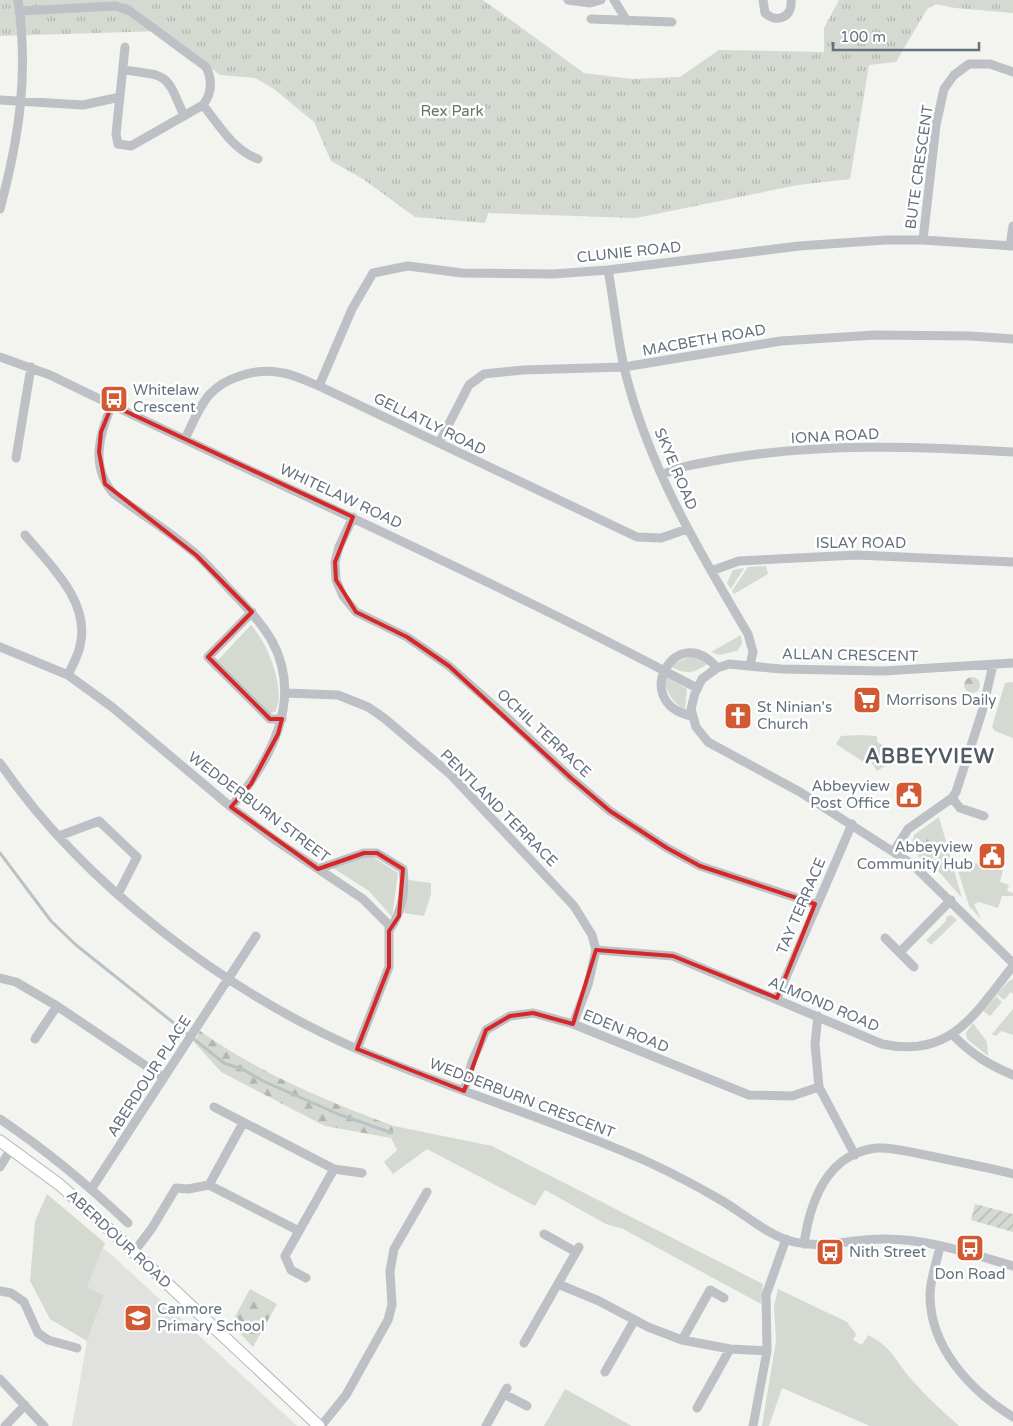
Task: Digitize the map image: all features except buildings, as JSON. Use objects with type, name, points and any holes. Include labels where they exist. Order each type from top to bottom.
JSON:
[{"type":"main road","name":"ABERDOUR ROAD","points":[[0,1141],[60,1185],[320,1426]]},
{"type":"street","points":[[0,209],[16,146],[22,101],[23,59],[18,0]]},
{"type":"street","points":[[568,0],[590,3],[601,0]]},
{"type":"street","points":[[614,0],[627,21]]},
{"type":"street","points":[[763,0],[765,13],[775,19],[781,19],[788,14],[791,8],[791,0]]},
{"type":"street","points":[[20,11],[116,6],[130,11],[206,68],[210,76],[210,94],[203,105],[131,146],[118,144],[116,134],[125,48]]},
{"type":"street","points":[[591,18],[672,22]]},
{"type":"street","name":"BUTE CRESCENT","points":[[923,240],[936,125],[944,89],[954,75],[969,64],[990,64],[1013,72]]},
{"type":"street","points":[[124,70],[164,77],[170,84],[184,116]]},
{"type":"street","points":[[0,100],[83,105],[120,97]]},
{"type":"street","points":[[203,105],[242,151],[258,159]]},
{"type":"street","points":[[1012,246],[1013,226]]},
{"type":"street","name":"CLUNIE ROAD","points":[[320,386],[352,309],[373,273],[408,266],[462,274],[554,274],[608,270],[799,246],[923,240],[1012,246]]},
{"type":"street","name":"SKYE ROAD","points":[[608,270],[624,367],[641,423],[687,529],[748,634],[753,652],[750,665]]},
{"type":"street","name":"MACBETH ROAD","points":[[438,443],[469,384],[484,374],[624,367],[781,341],[875,335],[971,336],[1013,339]]},
{"type":"street","name":"WHITELAW ROAD","points":[[0,357],[30,367],[353,517],[552,613],[697,688]]},
{"type":"street","points":[[16,458],[30,367]]},
{"type":"street","name":"GELLATLY ROAD","points":[[185,439],[208,396],[217,387],[231,380],[257,372],[284,373],[320,386],[637,538],[661,538],[687,529]]},
{"type":"street","points":[[112,405],[100,432],[98,452],[105,484],[114,494],[196,555],[252,612],[273,642],[279,656],[285,694],[278,734],[251,784],[232,807]]},
{"type":"street","name":"IONA ROAD","points":[[662,475],[676,468],[755,454],[863,447],[1013,452]]},
{"type":"street","name":"OCHIL TERRACE","points":[[353,517],[339,547],[335,562],[336,580],[343,596],[356,612],[407,636],[449,666],[500,711],[570,778],[610,811],[667,848],[700,866],[815,904]]},
{"type":"street","points":[[25,535],[68,586],[80,616],[81,645],[68,675]]},
{"type":"street","name":"ISLAY ROAD","points":[[711,571],[739,562],[857,555],[1013,562]]},
{"type":"street","points":[[252,612],[208,657],[270,719],[282,719]]},
{"type":"street","name":"WEDDERBURN STREET","points":[[0,647],[68,675],[112,707],[232,807],[318,869],[364,899],[389,925],[389,931]]},
{"type":"street","points":[[691,716],[674,711],[664,700],[661,682],[665,671],[673,659],[685,652],[700,653],[708,657],[717,668],[702,679],[693,700],[691,716],[701,736],[708,742],[762,770],[852,824],[912,864],[951,900],[1013,964]]},
{"type":"street","name":"ALLAN CRESCENT","points":[[717,668],[729,664],[781,669],[883,671],[1013,663]]},
{"type":"street","points":[[894,851],[908,829],[952,798],[961,782],[988,690],[993,665]]},
{"type":"street","name":"PENTLAND TERRACE","points":[[285,694],[338,695],[368,707],[384,718],[450,774],[544,872],[584,919],[592,935],[596,950]]},
{"type":"street","name":"WEDDERBURN CRESCENT","points":[[0,763],[18,788],[59,836],[118,894],[191,952],[296,1020],[357,1048],[464,1092],[552,1122],[646,1162],[720,1199],[760,1226],[786,1239],[804,1244],[830,1245],[880,1238],[940,1246],[1013,1266]]},
{"type":"street","points":[[952,798],[960,808],[984,816]]},
{"type":"street","points":[[59,836],[100,821],[136,857],[118,894]]},
{"type":"street","name":"TAY TERRACE","points":[[777,998],[815,904],[852,824]]},
{"type":"street","points":[[318,869],[364,853],[386,857],[403,869],[404,881],[399,916],[389,931],[390,967],[357,1048]]},
{"type":"street","points":[[900,952],[951,900]]},
{"type":"street","points":[[230,979],[256,936]]},
{"type":"street","points":[[885,938],[914,967]]},
{"type":"street","points":[[573,1024],[588,984],[596,950]]},
{"type":"street","name":"ALMOND ROAD","points":[[596,950],[673,956],[777,998],[882,1044],[898,1047],[920,1046],[953,1035],[970,1018],[1013,964]]},
{"type":"street","points":[[0,978],[16,982],[57,1006],[164,1078]]},
{"type":"street","name":"ABERDOUR PLACE","points":[[92,1188],[230,979]]},
{"type":"street","points":[[35,1039],[57,1006]]},
{"type":"street","name":"EDEN ROAD","points":[[464,1092],[472,1062],[486,1030],[510,1016],[533,1013],[573,1024],[749,1095],[792,1096],[819,1087]]},
{"type":"street","points":[[818,1016],[815,1044],[819,1087],[855,1155]]},
{"type":"street","points":[[953,1035],[974,1055],[992,1066],[1013,1075]]},
{"type":"street","points":[[214,1107],[243,1124],[334,1169],[362,1173]]},
{"type":"street","name":"ABERDOUR ROAD","points":[[0,1119],[31,1140],[92,1188],[128,1223]]},
{"type":"street","points":[[209,1185],[243,1124]]},
{"type":"street","points":[[804,1244],[809,1215],[818,1191],[834,1171],[855,1155],[875,1148],[896,1149],[1013,1174]]},
{"type":"street","points":[[0,1167],[11,1149]]},
{"type":"street","points":[[306,1278],[291,1270],[285,1256],[334,1169]]},
{"type":"street","points":[[134,1252],[152,1228],[176,1188],[188,1189],[209,1185],[299,1231]]},
{"type":"street","points":[[320,1426],[346,1395],[388,1320],[392,1305],[390,1271],[394,1249],[427,1192]]},
{"type":"street","points":[[524,1343],[577,1249],[544,1234]]},
{"type":"street","points":[[753,1426],[767,1351],[766,1295],[786,1239]]},
{"type":"street","points":[[940,1246],[930,1294],[933,1326],[954,1365],[990,1402],[1013,1417]]},
{"type":"street","points":[[558,1284],[599,1301],[634,1321],[682,1340],[730,1349],[767,1351]]},
{"type":"street","points":[[682,1340],[710,1290],[724,1298]]},
{"type":"street","points":[[0,1291],[12,1293],[24,1302],[38,1334],[48,1340],[77,1348]]},
{"type":"street","points":[[605,1372],[634,1321]]},
{"type":"street","points":[[697,1408],[730,1349]]},
{"type":"street","points":[[0,1379],[44,1426]]},
{"type":"street","points":[[486,1426],[506,1391],[527,1406]]},
{"type":"street","points":[[5,1426],[25,1405]]},
{"type":"highlighted area","points":[[112,405],[353,517],[335,562],[336,580],[356,612],[407,637],[449,666],[571,778],[610,811],[667,848],[700,866],[815,904],[777,998],[673,956],[596,950],[573,1024],[533,1013],[510,1016],[486,1030],[464,1091],[357,1049],[389,967],[389,931],[399,916],[403,869],[377,853],[364,853],[318,869],[231,807],[251,784],[278,734],[282,719],[270,719],[208,657],[252,612],[196,555],[105,484],[99,452],[101,432]]},
{"type":"shaded area","name":"Canmore Primary School","points":[[103,1248],[297,1426],[72,1426],[87,1341],[104,1295],[87,1287]]},
{"type":"green space","name":"Rex Park","points":[[0,0],[483,0],[584,73],[632,79],[680,77],[719,50],[824,52],[824,28],[839,0],[1013,0],[1013,13],[955,8],[936,4],[927,9],[896,62],[869,65],[850,179],[798,185],[636,218],[488,213],[485,223],[415,217],[363,179],[331,161],[314,122],[274,89],[255,78],[220,75],[161,31],[0,36]]},
{"type":"green space","points":[[766,566],[768,574],[734,594],[732,591],[748,567]]},
{"type":"green space","points":[[744,568],[731,589],[727,583],[733,570]]},
{"type":"green space","points":[[251,625],[263,643],[274,667],[279,692],[275,712],[270,713],[218,660]]},
{"type":"green space","points":[[741,635],[742,644],[737,651],[719,655],[711,652]]},
{"type":"green space","points":[[689,657],[695,657],[709,663],[691,672],[677,670],[672,667],[673,664]]},
{"type":"green space","points":[[668,677],[687,689],[685,711],[674,701],[667,689],[664,679]]},
{"type":"green space","points":[[969,677],[975,677],[980,682],[978,691],[969,693],[964,688],[964,682]]},
{"type":"green space","points":[[1013,682],[1013,738],[995,731],[992,727],[1005,683]]},
{"type":"green space","points":[[841,736],[877,736],[877,742],[891,750],[895,748],[897,759],[877,771],[872,763],[865,763],[836,744]]},
{"type":"green space","points":[[939,817],[962,898],[940,873],[919,857],[911,845],[914,835]]},
{"type":"green space","points":[[922,834],[930,842],[922,850],[914,842]]},
{"type":"green space","points":[[370,855],[398,873],[392,917],[369,891],[333,868],[335,865]]},
{"type":"green space","points":[[954,858],[1003,870],[1000,882],[1009,885],[1007,891],[1013,893],[1013,896],[1002,896],[998,908],[979,902],[974,904],[981,919],[969,906]]},
{"type":"green space","points":[[409,880],[431,883],[431,894],[424,916],[404,913]]},
{"type":"green space","points":[[951,915],[957,920],[931,945],[926,940],[946,921],[946,917]]},
{"type":"green space","points":[[1013,979],[1013,994],[1011,992],[1004,1000],[997,994]]},
{"type":"green space","points":[[996,996],[1002,1002],[990,1016],[983,1011]]},
{"type":"green space","points":[[1013,1009],[1013,1035],[1001,1031],[996,1036],[992,1034]]},
{"type":"green space","points":[[973,1023],[987,1042],[988,1056],[967,1039],[966,1033]]},
{"type":"green space","points":[[200,1031],[246,1060],[294,1085],[394,1126],[391,1138],[325,1126],[221,1072],[194,1042]]},
{"type":"green space","points":[[394,1126],[492,1146],[763,1284],[761,1304],[623,1229],[606,1224],[545,1190],[535,1206],[427,1149],[393,1174],[384,1162],[397,1150],[391,1138]]},
{"type":"green space","points":[[47,1194],[105,1243],[87,1287],[104,1295],[87,1341],[50,1319],[30,1281],[35,1221]]},
{"type":"green space","points":[[975,1204],[1013,1214],[1013,1232],[971,1220]]},
{"type":"green space","points":[[250,1289],[277,1304],[253,1347],[231,1324]]},
{"type":"green space","points":[[778,1289],[847,1322],[856,1334],[853,1340],[862,1345],[868,1335],[883,1345],[917,1385],[959,1426],[870,1426],[782,1388],[769,1426],[762,1426],[776,1341],[774,1306]]},
{"type":"green space","points":[[565,1389],[632,1426],[544,1426]]},
{"type":"waterway","points":[[0,853],[51,921],[76,945],[224,1063],[244,1070],[263,1081],[338,1114],[392,1133]]},
{"type":"place","name":"Whitelaw Crescent","points":[[114,399]]},
{"type":"place","name":"Morrisons Daily","points":[[867,700]]},
{"type":"place","name":"St Ninian's Church","points":[[738,716]]},
{"type":"place","name":"Abbeyview Post Office","points":[[909,795]]},
{"type":"place","name":"Abbeyview Community Hub","points":[[992,856]]},
{"type":"place","name":"Don Road","points":[[970,1248]]},
{"type":"place","name":"Nith Street","points":[[830,1252]]},
{"type":"place","name":"Canmore Primary School","points":[[138,1318]]},
{"type":"district","name":"ABBEYVIEW","points":[[930,756]]}]
